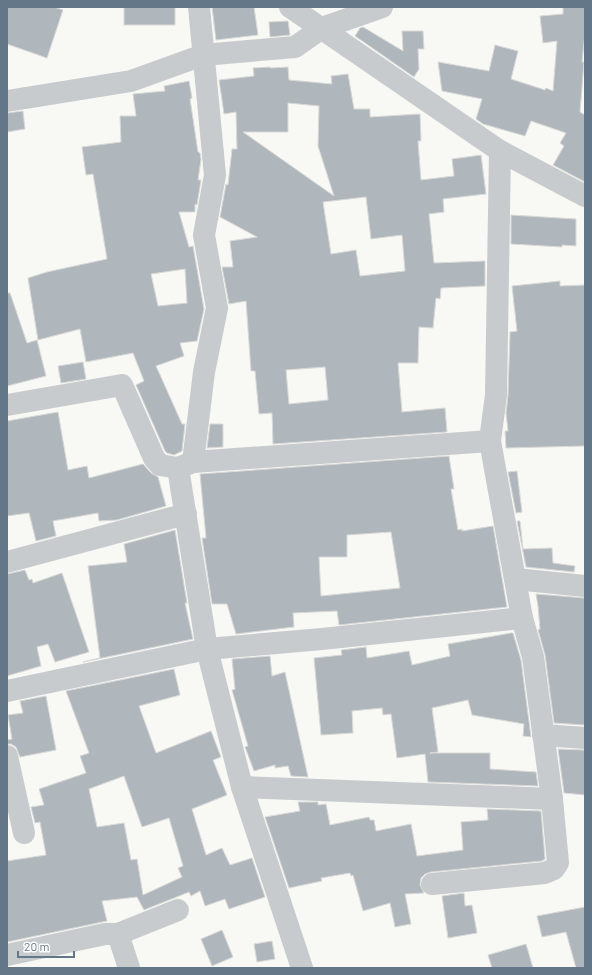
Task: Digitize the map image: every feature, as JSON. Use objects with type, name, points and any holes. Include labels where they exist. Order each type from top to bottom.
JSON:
[{"type":"street","points":[[199,7],[215,175],[204,235],[217,308],[186,465],[186,514],[207,649],[242,787],[302,968]]},
{"type":"street","points":[[7,101],[131,81],[203,55],[295,47],[322,28],[382,7]]},
{"type":"street","points":[[294,8],[500,151],[585,196]]},
{"type":"street","points":[[432,884],[545,873],[554,869],[558,863],[552,799],[533,657],[522,618],[490,441],[496,395],[500,151]]},
{"type":"street","points":[[7,405],[122,385],[154,458],[160,465],[186,465],[490,441]]},
{"type":"street","points":[[7,562],[186,514]]},
{"type":"street","points":[[515,579],[585,586]]},
{"type":"street","points":[[7,691],[207,649],[322,639],[522,618]]},
{"type":"street","points":[[543,735],[585,738]]},
{"type":"street","points":[[7,756],[24,833]]},
{"type":"street","points":[[242,787],[552,799]]},
{"type":"street","points":[[7,955],[105,934],[118,934],[178,910]]},
{"type":"street","points":[[118,934],[129,968]]},
{"type":"building","points":[[7,7],[54,7],[63,10],[47,58],[7,44]]},
{"type":"building","points":[[124,7],[175,7],[175,25],[124,25]]},
{"type":"building","points":[[212,7],[254,7],[258,35],[216,40]]},
{"type":"building","points":[[563,7],[585,7],[585,33],[582,62],[584,62],[580,112],[585,115],[585,182],[553,165],[564,146],[560,143],[566,133],[531,121],[525,136],[483,124],[476,119],[482,99],[442,91],[438,62],[489,71],[495,45],[518,51],[511,79],[545,90],[546,88],[553,91],[557,41],[543,43],[540,16],[563,14]]},
{"type":"building","points":[[288,21],[290,35],[270,37],[269,22]]},
{"type":"building","points":[[363,27],[403,51],[402,31],[423,31],[424,49],[418,49],[419,69],[414,77],[355,36],[360,28]]},
{"type":"building","points":[[288,67],[289,80],[332,84],[331,76],[348,74],[354,109],[370,109],[370,117],[420,114],[421,141],[418,141],[421,180],[454,176],[452,159],[481,155],[486,194],[443,199],[444,212],[429,214],[434,263],[485,261],[485,286],[441,288],[440,299],[436,298],[433,328],[419,327],[418,363],[398,363],[402,412],[445,408],[447,432],[273,444],[272,413],[259,414],[255,371],[251,371],[246,301],[229,304],[222,267],[233,267],[230,241],[257,237],[220,217],[226,184],[228,185],[232,149],[237,149],[236,112],[224,114],[219,80],[254,76],[253,68]],"holes":[[[288,103],[319,106],[318,146],[334,196],[243,132],[288,132]],[[366,197],[371,239],[402,235],[405,271],[360,276],[356,250],[331,254],[323,202]],[[325,367],[328,400],[289,404],[286,370]]]},
{"type":"building","points":[[189,81],[192,98],[190,99],[198,152],[200,153],[201,159],[198,180],[201,180],[197,205],[195,204],[195,212],[179,212],[189,247],[193,246],[204,309],[197,341],[180,343],[184,356],[156,366],[182,424],[185,424],[182,451],[174,455],[165,451],[136,385],[144,381],[133,353],[86,362],[80,329],[38,340],[28,278],[47,272],[107,259],[93,174],[86,175],[82,147],[121,142],[120,116],[136,116],[133,94],[165,91],[164,86]],"holes":[[[185,269],[187,303],[158,306],[151,274]]]},
{"type":"building","points":[[23,111],[25,129],[7,132],[7,113]]},
{"type":"building","points":[[511,215],[576,219],[576,246],[562,245],[562,247],[511,244]]},
{"type":"building","points":[[560,281],[560,286],[585,285],[585,446],[506,448],[505,431],[508,431],[506,413],[510,332],[517,331],[512,286]]},
{"type":"building","points":[[7,293],[10,293],[27,343],[37,340],[46,376],[7,386]]},
{"type":"building","points":[[83,362],[86,379],[61,383],[58,366]]},
{"type":"building","points":[[58,412],[68,470],[87,466],[89,478],[143,464],[151,473],[158,477],[166,506],[117,520],[99,521],[98,513],[53,521],[56,536],[36,541],[29,513],[7,516],[7,421]]},
{"type":"building","points":[[210,424],[223,424],[223,447],[207,448]]},
{"type":"building","points":[[449,456],[454,489],[451,489],[458,530],[462,529],[462,531],[493,526],[507,607],[339,625],[337,611],[293,613],[294,627],[236,634],[227,604],[212,604],[202,538],[206,538],[200,474]],"holes":[[[391,532],[400,588],[321,596],[319,557],[347,557],[347,535]]]},
{"type":"building","points":[[517,471],[522,512],[516,513],[508,472]]},
{"type":"building","points":[[517,521],[520,521],[523,549],[552,548],[553,563],[575,566],[574,572],[526,567]]},
{"type":"building","points":[[175,530],[187,603],[185,603],[193,639],[83,662],[100,658],[88,566],[127,562],[124,544]]},
{"type":"building","points":[[25,570],[29,580],[32,579],[33,583],[62,573],[89,652],[55,662],[48,644],[37,647],[41,666],[7,676],[7,574]]},
{"type":"building","points":[[536,594],[585,598],[585,725],[554,723],[545,655],[538,630],[540,629]]},
{"type":"building","points":[[513,633],[521,660],[531,737],[523,736],[524,724],[472,715],[468,700],[432,708],[438,752],[430,753],[490,753],[490,769],[536,772],[538,786],[428,782],[425,754],[397,758],[391,714],[383,715],[382,708],[352,711],[353,733],[321,735],[314,658],[342,655],[341,650],[366,647],[367,658],[409,651],[412,665],[450,656],[448,644]]},
{"type":"building","points":[[270,656],[272,676],[285,672],[308,777],[291,776],[288,766],[275,768],[275,765],[254,771],[245,747],[248,746],[232,690],[235,689],[232,659]]},
{"type":"building","points":[[174,669],[180,695],[139,706],[156,753],[211,731],[221,757],[213,760],[227,795],[192,809],[206,855],[222,848],[230,865],[252,858],[265,897],[229,909],[225,899],[205,906],[200,891],[191,896],[189,892],[144,910],[137,897],[102,901],[107,921],[7,942],[7,861],[46,855],[40,822],[35,823],[31,807],[44,805],[39,789],[86,773],[80,756],[89,753],[66,691]],"holes":[[[124,776],[142,827],[169,818],[183,866],[178,868],[182,877],[143,895],[137,859],[131,860],[124,823],[97,827],[89,789]]]},
{"type":"building","points":[[46,696],[56,750],[20,757],[16,747],[11,744],[7,744],[7,740],[12,739],[8,715],[23,713],[20,701]]},
{"type":"building","points":[[558,749],[585,750],[585,795],[564,793]]},
{"type":"building","points":[[298,802],[318,802],[318,805],[326,804],[330,825],[369,817],[370,820],[374,820],[376,831],[411,824],[417,856],[463,850],[461,822],[488,820],[487,809],[541,811],[545,859],[542,861],[431,872],[425,874],[421,878],[420,885],[424,893],[405,894],[411,924],[395,927],[390,903],[363,911],[353,875],[351,876],[350,873],[321,878],[322,881],[289,888],[265,817],[300,811]]},
{"type":"building","points":[[464,893],[465,906],[472,905],[477,933],[448,938],[442,896]]},
{"type":"building","points":[[585,907],[585,968],[576,968],[566,932],[542,937],[537,916]]},
{"type":"building","points":[[222,930],[233,957],[212,966],[201,939]]},
{"type":"building","points":[[272,941],[275,959],[257,962],[254,944]]},
{"type":"building","points":[[526,944],[533,968],[492,968],[488,955]]}]
